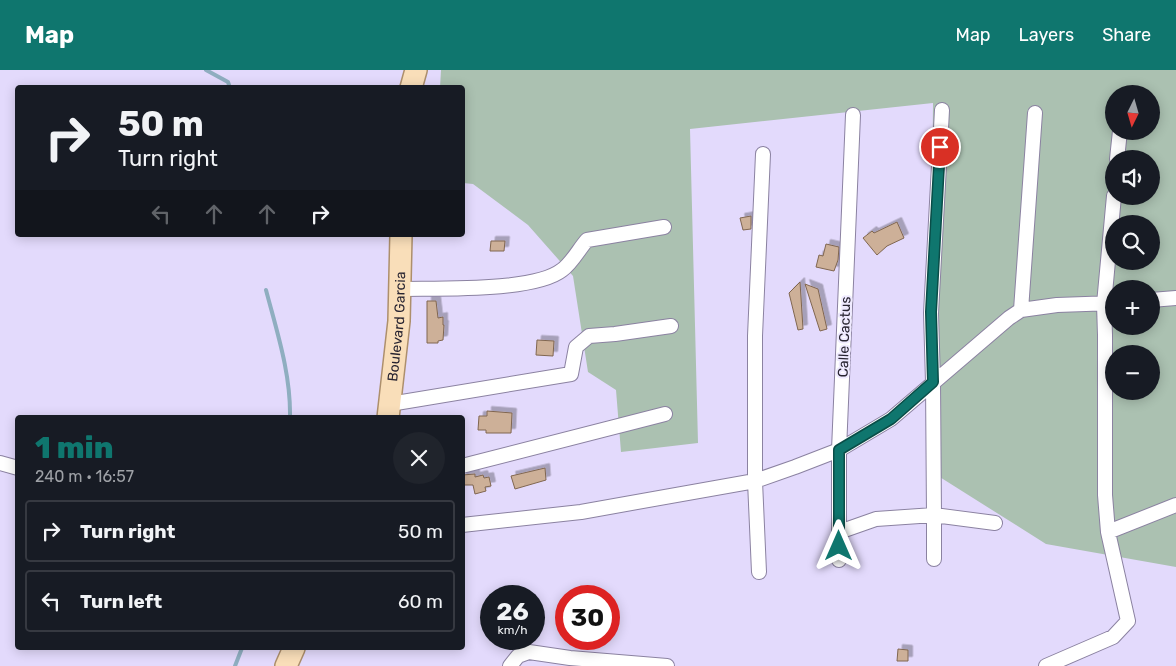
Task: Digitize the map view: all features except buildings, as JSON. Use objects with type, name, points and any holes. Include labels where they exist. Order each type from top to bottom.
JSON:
[{"type":"main road","points":[[413,85],[416,70]]},
{"type":"main road","name":"Boulevard Garcia","points":[[389,411],[399,321],[401,237]]},
{"type":"main road","points":[[286,666],[293,650]]},
{"type":"street","points":[[934,559],[931,312],[942,110]]},
{"type":"street","points":[[1021,310],[1035,113]]},
{"type":"street","name":"Calle Cactus","points":[[839,560],[839,450],[853,114]]},
{"type":"street","points":[[759,572],[755,481],[755,336],[763,154]]},
{"type":"street","points":[[1110,280],[1114,205]]},
{"type":"street","points":[[400,289],[486,287],[540,281],[563,270],[587,240],[664,228]]},
{"type":"street","points":[[1160,299],[1176,298]]},
{"type":"street","points":[[465,525],[581,512],[755,481],[796,468],[839,450],[891,419],[1009,318],[1021,310],[1057,305],[1105,303]]},
{"type":"street","points":[[389,411],[571,374],[576,347],[589,336],[671,326]]},
{"type":"street","points":[[1046,666],[1113,637],[1128,621],[1108,532],[1105,495],[1105,335]]},
{"type":"street","points":[[465,465],[665,414]]},
{"type":"street","points":[[0,463],[15,467]]},
{"type":"street","points":[[1108,532],[1176,505]]},
{"type":"street","points":[[839,532],[876,519],[934,515],[995,523]]},
{"type":"street","points":[[510,666],[518,656],[529,652],[571,662],[667,666]]},
{"type":"green space","points":[[441,70],[1176,70],[1176,567],[1046,544],[935,474],[930,428],[933,103],[690,129],[698,443],[621,452],[616,390],[588,372],[573,276],[528,225],[473,184],[465,183],[465,85],[440,85]]},
{"type":"waterway","points":[[206,70],[228,82],[229,85]]},
{"type":"waterway","points":[[266,290],[286,369],[290,415]]},
{"type":"waterway","points":[[235,666],[241,650]]},
{"type":"route","points":[[839,546],[839,450],[891,419],[933,382],[931,312],[940,147]]}]
